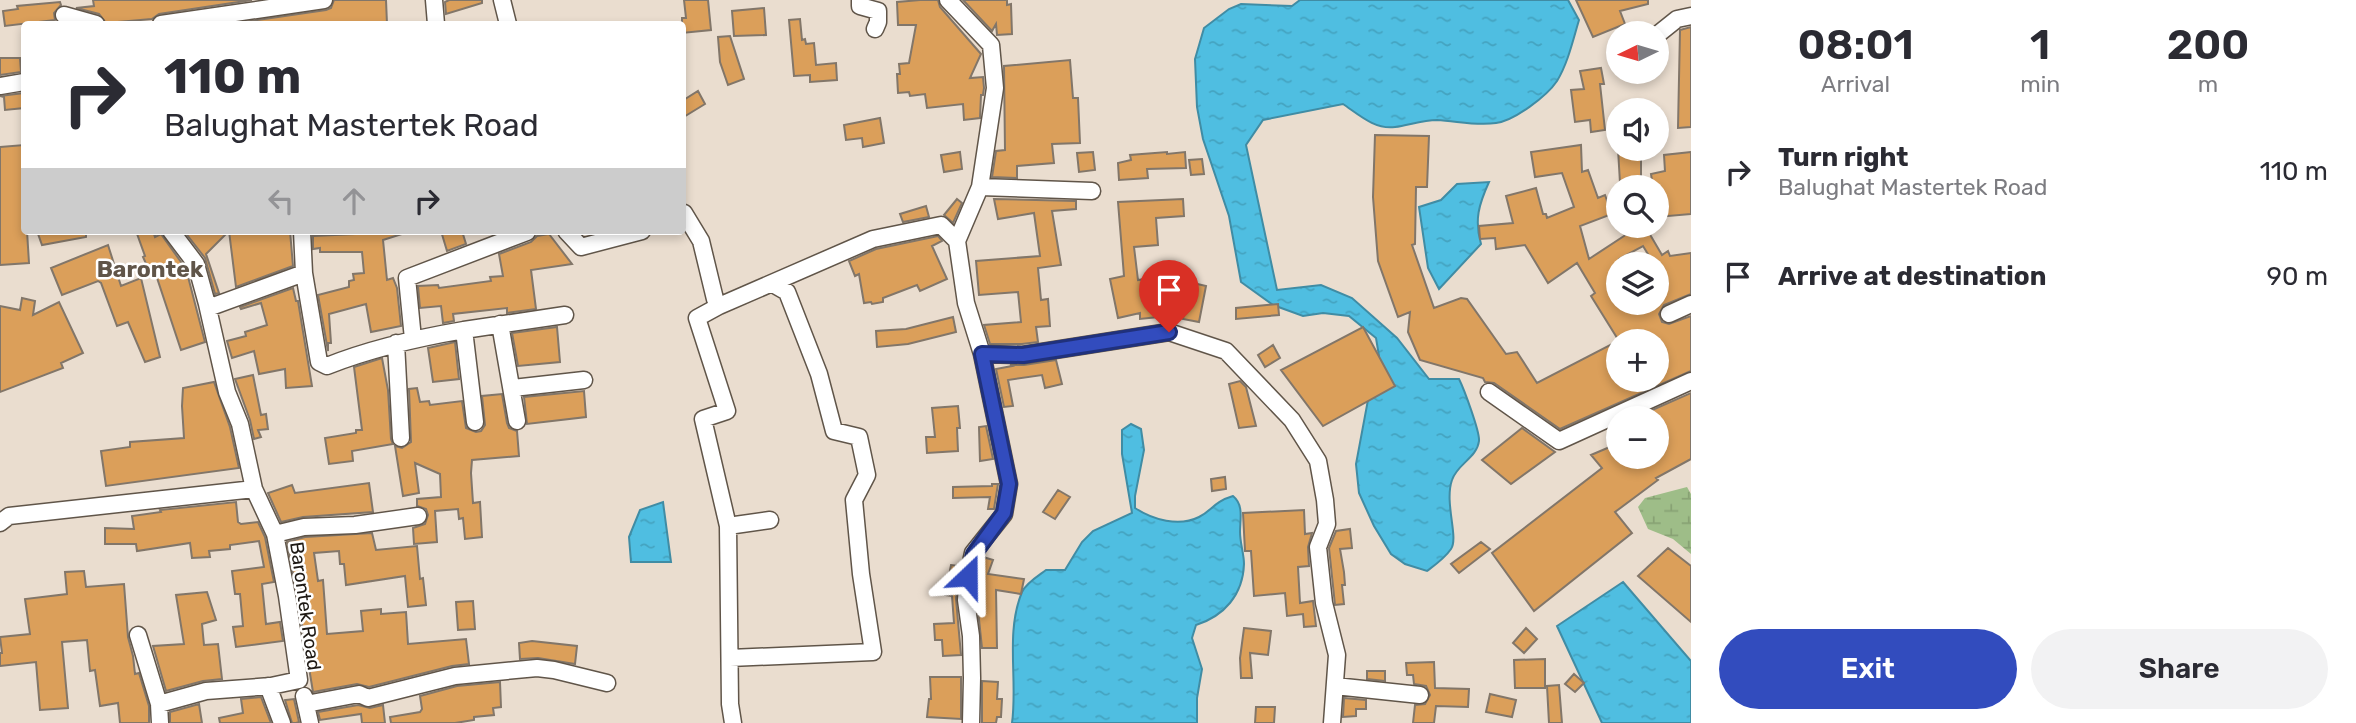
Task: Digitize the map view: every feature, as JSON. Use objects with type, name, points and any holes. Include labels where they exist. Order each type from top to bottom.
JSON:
[{"type":"street","points":[[181,21],[324,0]]},
{"type":"street","points":[[434,0],[436,21]]},
{"type":"street","points":[[502,0],[507,21]]},
{"type":"street","points":[[860,0],[860,6],[878,11],[875,29]]},
{"type":"street","points":[[948,0],[990,45],[995,88],[981,187],[957,241],[966,303],[982,354],[1009,484],[1004,513],[974,554],[968,576],[966,600],[971,636],[971,723]]},
{"type":"street","points":[[64,13],[87,21]]},
{"type":"street","points":[[1670,25],[1677,19],[1691,16]]},
{"type":"street","points":[[0,86],[21,82]]},
{"type":"street","points":[[981,187],[1092,191]]},
{"type":"street","points":[[686,216],[701,241],[719,306]]},
{"type":"street","points":[[733,723],[730,704],[728,526],[703,419],[727,411],[697,318],[873,239],[941,225],[957,241]]},
{"type":"street","name":"Barontek Road","points":[[159,704],[206,691],[268,686],[299,680],[275,534],[254,489],[240,425],[227,392],[195,264],[174,235]]},
{"type":"street","points":[[302,235],[304,273],[319,362],[323,365],[413,339],[565,314]]},
{"type":"street","points":[[413,339],[407,278],[518,235]]},
{"type":"street","points":[[570,235],[581,247],[627,235]]},
{"type":"street","points":[[208,308],[304,273]]},
{"type":"street","points":[[730,658],[873,652],[861,574],[854,500],[867,475],[859,438],[834,431],[819,374],[787,292],[773,284]]},
{"type":"street","points":[[1670,314],[1691,304]]},
{"type":"street","points":[[500,324],[517,421]]},
{"type":"street","points":[[464,330],[475,422]]},
{"type":"street","points":[[982,354],[1023,355],[1169,332],[1226,351],[1292,420],[1318,461],[1327,524],[1318,547],[1324,603],[1336,655],[1332,723]]},
{"type":"street","points":[[396,343],[401,438]]},
{"type":"street","points":[[513,388],[584,380]]},
{"type":"street","points":[[1489,392],[1559,441],[1691,380]]},
{"type":"street","points":[[0,522],[9,516],[254,489]]},
{"type":"street","points":[[275,534],[304,527],[355,525],[418,516]]},
{"type":"street","points":[[728,526],[770,520]]},
{"type":"street","points":[[138,635],[159,704],[160,723]]},
{"type":"street","points":[[306,704],[359,694],[368,698],[456,676],[537,668],[607,683]]},
{"type":"street","points":[[299,680],[310,723]]},
{"type":"street","points":[[268,686],[282,723]]},
{"type":"street","points":[[1335,686],[1420,695]]},
{"type":"green space","points":[[1687,487],[1691,494],[1691,554],[1673,539],[1648,529],[1638,507],[1645,498]]},
{"type":"water","points":[[1300,0],[1568,0],[1579,20],[1557,81],[1546,94],[1512,118],[1496,123],[1432,120],[1388,127],[1367,120],[1343,104],[1263,120],[1246,145],[1277,290],[1321,285],[1352,298],[1397,338],[1429,379],[1459,379],[1479,441],[1475,452],[1452,480],[1451,549],[1427,571],[1405,564],[1391,554],[1359,493],[1356,464],[1373,373],[1379,356],[1376,338],[1349,316],[1323,313],[1303,316],[1273,305],[1241,282],[1229,216],[1203,139],[1197,107],[1195,59],[1204,28],[1229,9],[1241,4],[1292,6]]},
{"type":"water","points":[[1489,182],[1479,212],[1481,244],[1439,289],[1428,268],[1419,207],[1441,200],[1457,184]]},
{"type":"water","points":[[1131,424],[1141,429],[1144,450],[1135,508],[1158,519],[1183,522],[1199,517],[1233,496],[1240,508],[1244,564],[1240,585],[1236,595],[1223,610],[1196,625],[1192,638],[1202,669],[1197,698],[1197,723],[1012,723],[1014,624],[1022,592],[1046,570],[1065,570],[1082,542],[1093,531],[1132,513],[1122,454],[1122,430]]},
{"type":"water","points":[[663,502],[671,562],[631,562],[629,537],[640,510]]},
{"type":"water","points":[[1623,582],[1691,661],[1691,723],[1602,723],[1557,626]]},
{"type":"building","points":[[93,0],[252,0],[129,21],[104,21],[99,14],[76,8],[94,6]]},
{"type":"building","points":[[334,0],[386,0],[387,21],[251,21],[326,10],[331,8]]},
{"type":"building","points":[[482,0],[482,3],[446,14],[445,2]]},
{"type":"building","points":[[684,0],[708,0],[711,30],[686,33],[686,21],[682,21],[682,18],[686,18]]},
{"type":"building","points":[[938,0],[940,7],[981,54],[970,78],[983,77],[980,118],[964,120],[963,104],[927,108],[925,94],[910,96],[909,92],[898,93],[899,64],[909,63],[916,25],[898,25],[897,2]]},
{"type":"building","points":[[963,0],[1007,0],[1007,5],[1011,4],[1012,34],[997,35],[996,24],[992,31]]},
{"type":"building","points":[[1576,0],[1648,0],[1648,4],[1620,11],[1624,21],[1606,21],[1606,32],[1593,37]]},
{"type":"building","points":[[60,2],[61,5],[54,13],[55,20],[21,21],[21,24],[5,26],[3,11],[18,9],[17,6]]},
{"type":"building","points":[[764,8],[766,35],[734,36],[732,11]]},
{"type":"building","points":[[800,19],[802,40],[805,39],[806,44],[814,43],[816,65],[836,63],[837,80],[810,82],[810,75],[794,76],[789,20]]},
{"type":"building","points":[[1691,27],[1691,127],[1678,128],[1680,30]]},
{"type":"building","points":[[730,36],[744,79],[728,85],[720,62],[718,37]]},
{"type":"building","points":[[0,58],[20,58],[21,72],[0,75]]},
{"type":"building","points":[[1070,60],[1073,98],[1078,98],[1080,143],[1052,144],[1054,163],[1017,166],[1017,178],[992,177],[996,151],[1005,150],[1004,66]]},
{"type":"building","points":[[1601,68],[1605,130],[1591,132],[1590,120],[1575,122],[1571,90],[1584,89],[1580,71]]},
{"type":"building","points":[[698,91],[705,104],[686,116],[686,98]]},
{"type":"building","points":[[21,93],[21,108],[5,110],[4,97],[0,96]]},
{"type":"building","points":[[880,118],[884,143],[863,147],[862,138],[846,140],[844,125]]},
{"type":"building","points":[[1375,135],[1429,136],[1427,187],[1416,187],[1415,244],[1412,245],[1434,308],[1461,298],[1467,299],[1506,354],[1517,352],[1537,383],[1606,347],[1606,392],[1644,392],[1606,406],[1606,409],[1560,429],[1494,383],[1420,360],[1408,332],[1410,312],[1398,317],[1378,261],[1373,197]]},
{"type":"building","points":[[21,145],[21,235],[27,235],[29,263],[0,265],[0,147]]},
{"type":"building","points":[[1581,145],[1582,172],[1588,170],[1598,198],[1605,195],[1606,198],[1606,216],[1580,226],[1589,259],[1621,238],[1652,238],[1660,252],[1647,252],[1643,246],[1632,252],[1606,252],[1606,315],[1659,315],[1662,322],[1669,324],[1691,316],[1691,371],[1669,381],[1669,329],[1612,329],[1591,296],[1595,293],[1577,263],[1548,283],[1525,245],[1496,249],[1495,238],[1480,239],[1479,226],[1513,223],[1506,196],[1536,188],[1543,214],[1546,214],[1547,218],[1574,207],[1562,173],[1535,177],[1531,152]]},
{"type":"building","points":[[960,152],[962,169],[944,172],[941,155]]},
{"type":"building","points":[[1093,152],[1095,170],[1079,172],[1077,153]]},
{"type":"building","points":[[1185,152],[1186,168],[1147,169],[1148,178],[1119,180],[1118,163],[1131,160],[1130,155]]},
{"type":"building","points":[[1691,152],[1691,214],[1669,216],[1669,175],[1651,175],[1665,171],[1664,161],[1669,161],[1669,154]]},
{"type":"building","points":[[1202,159],[1204,174],[1191,175],[1189,160]]},
{"type":"building","points":[[1619,161],[1641,161],[1641,175],[1620,175]]},
{"type":"building","points":[[957,199],[962,203],[953,223],[944,215]]},
{"type":"building","points":[[994,199],[1076,201],[1076,209],[1052,211],[1061,265],[1038,268],[1041,300],[1048,299],[1050,326],[1036,327],[1038,342],[990,344],[984,325],[1021,322],[1018,292],[979,295],[976,261],[1040,256],[1034,213],[998,219]]},
{"type":"building","points":[[1183,199],[1184,216],[1156,218],[1158,245],[1134,247],[1138,280],[1152,278],[1158,317],[1140,319],[1140,313],[1118,318],[1110,279],[1124,276],[1118,202]]},
{"type":"building","points":[[926,206],[929,217],[903,222],[900,214]]},
{"type":"building","points":[[38,235],[86,235],[86,237],[42,245]]},
{"type":"building","points":[[137,235],[162,235],[186,269],[205,342],[181,350],[156,275],[152,277],[143,257],[145,256]]},
{"type":"building","points":[[187,235],[225,235],[206,254],[219,293],[215,294],[205,258]]},
{"type":"building","points":[[230,235],[290,235],[293,266],[236,287]]},
{"type":"building","points":[[399,235],[383,240],[387,280],[393,278],[397,288],[401,326],[371,332],[366,304],[329,314],[331,343],[328,343],[328,351],[318,295],[349,287],[349,281],[354,280],[353,274],[364,273],[362,252],[320,252],[320,248],[313,249],[313,236]]},
{"type":"building","points":[[442,235],[463,235],[466,244],[447,251]]},
{"type":"building","points":[[550,235],[572,264],[531,270],[536,309],[507,313],[507,308],[453,314],[454,321],[443,323],[441,306],[420,308],[418,286],[438,285],[439,288],[491,281],[490,277],[503,276],[499,254],[531,242],[537,236]]},
{"type":"building","points":[[938,236],[942,241],[932,246],[947,279],[920,291],[917,285],[883,298],[883,302],[864,303],[859,274],[855,276],[849,261],[876,249]]},
{"type":"building","points":[[108,245],[121,286],[141,278],[160,357],[145,362],[128,322],[117,326],[98,281],[62,295],[51,268]]},
{"type":"building","points":[[1691,253],[1691,294],[1669,303],[1669,254],[1670,256]]},
{"type":"building","points":[[1189,282],[1206,286],[1199,322],[1183,319]]},
{"type":"building","points":[[293,288],[298,301],[312,386],[286,388],[285,369],[259,374],[254,351],[232,358],[227,341],[246,336],[245,332],[267,325],[261,303],[241,309],[240,307]]},
{"type":"building","points":[[22,298],[35,301],[33,315],[59,302],[83,353],[61,363],[63,368],[0,392],[0,306],[20,310]]},
{"type":"building","points":[[1278,304],[1279,315],[1236,319],[1236,308]]},
{"type":"building","points":[[953,317],[956,332],[908,344],[877,347],[876,331],[906,329]]},
{"type":"building","points":[[557,327],[560,362],[518,366],[512,333]]},
{"type":"building","points":[[1363,327],[1395,386],[1323,426],[1281,370]]},
{"type":"building","points":[[455,342],[459,379],[433,382],[428,348]]},
{"type":"building","points":[[1273,345],[1280,358],[1265,367],[1258,355]]},
{"type":"building","points":[[382,358],[393,444],[352,451],[353,461],[329,464],[325,438],[362,430],[354,367]]},
{"type":"building","points":[[1056,360],[1062,384],[1045,388],[1042,375],[1008,380],[1013,406],[1004,407],[996,369]]},
{"type":"building","points":[[253,375],[261,415],[266,414],[268,429],[258,430],[261,437],[254,439],[235,379]]},
{"type":"building","points":[[1240,381],[1246,387],[1256,426],[1239,428],[1229,384]]},
{"type":"building","points":[[214,382],[230,427],[239,468],[106,486],[101,451],[130,447],[130,442],[184,438],[183,388]]},
{"type":"building","points":[[417,388],[420,402],[429,401],[430,405],[462,401],[466,428],[476,432],[481,431],[485,425],[482,396],[502,394],[509,428],[517,431],[519,456],[472,460],[473,503],[480,502],[482,537],[465,539],[463,518],[459,519],[458,509],[435,511],[437,542],[414,544],[413,528],[425,524],[428,515],[426,509],[417,506],[417,499],[441,497],[440,474],[415,463],[419,493],[403,496],[395,446],[402,448],[411,442],[409,389]]},
{"type":"building","points":[[584,391],[586,417],[527,424],[524,397]]},
{"type":"building","points":[[1691,393],[1691,459],[1656,478],[1658,480],[1615,512],[1632,533],[1534,611],[1492,553],[1602,468],[1591,455],[1606,449],[1606,469],[1669,469],[1669,406],[1661,406]]},
{"type":"building","points":[[958,406],[958,451],[927,453],[926,437],[935,437],[932,408]]},
{"type":"building","points":[[986,426],[993,459],[980,461],[979,427]]},
{"type":"building","points":[[1522,428],[1555,452],[1511,484],[1482,460]]},
{"type":"building","points":[[1225,477],[1226,489],[1212,491],[1211,479]]},
{"type":"building","points":[[369,483],[373,512],[303,517],[281,522],[268,493],[292,485],[295,493]]},
{"type":"building","points":[[998,484],[994,509],[988,509],[990,497],[953,498],[953,487]]},
{"type":"building","points":[[1058,490],[1070,497],[1055,519],[1043,512]]},
{"type":"building","points":[[236,502],[238,522],[258,522],[265,537],[274,582],[262,584],[266,624],[280,622],[283,641],[236,647],[233,627],[243,626],[240,594],[235,594],[232,571],[264,567],[259,541],[230,545],[230,549],[209,551],[210,557],[192,558],[190,543],[137,551],[136,544],[105,544],[105,528],[134,529],[132,516],[161,512],[160,510]]},
{"type":"building","points":[[1304,510],[1305,534],[1312,533],[1308,547],[1309,566],[1298,567],[1300,603],[1313,601],[1316,626],[1304,627],[1303,614],[1287,616],[1285,593],[1254,596],[1251,551],[1245,551],[1243,513]]},
{"type":"building","points":[[1350,529],[1352,548],[1340,549],[1345,585],[1342,585],[1344,604],[1335,605],[1329,548],[1336,531]]},
{"type":"building","points":[[372,533],[376,550],[417,546],[426,605],[408,607],[405,576],[346,585],[344,564],[340,564],[339,551],[314,553],[318,581],[323,580],[327,634],[363,631],[361,611],[381,609],[381,614],[406,612],[408,644],[466,639],[469,664],[369,687],[357,684],[313,692],[300,613],[304,612],[299,577],[294,578],[287,542],[305,537]]},
{"type":"building","points":[[1481,542],[1490,549],[1459,573],[1451,564]]},
{"type":"building","points":[[1668,548],[1691,566],[1691,622],[1638,576]]},
{"type":"building","points":[[983,557],[993,560],[988,574],[1024,579],[1021,594],[996,590],[997,648],[982,648],[977,600]]},
{"type":"building","points":[[951,565],[959,566],[956,599],[961,655],[943,656],[942,640],[935,640],[934,624],[954,623],[952,596],[945,595]]},
{"type":"building","points":[[84,571],[86,587],[124,584],[128,637],[135,674],[139,673],[149,706],[149,723],[120,723],[118,703],[100,706],[95,670],[90,671],[87,640],[62,642],[68,708],[40,710],[36,662],[0,666],[0,637],[30,634],[25,599],[67,594],[65,572]]},
{"type":"building","points":[[207,592],[216,620],[202,624],[204,645],[218,644],[222,679],[166,691],[153,646],[184,644],[176,595]]},
{"type":"building","points":[[473,601],[475,629],[458,630],[456,602]]},
{"type":"building","points":[[1244,628],[1271,631],[1268,655],[1250,653],[1252,678],[1241,678],[1240,658]]},
{"type":"building","points":[[1526,628],[1537,639],[1524,653],[1513,643]]},
{"type":"building","points":[[532,641],[577,646],[575,664],[538,658],[520,659],[519,643]]},
{"type":"building","points":[[1545,659],[1545,688],[1515,688],[1514,660]]},
{"type":"building","points":[[1434,662],[1435,688],[1469,689],[1468,707],[1436,706],[1434,723],[1413,723],[1415,705],[1425,704],[1430,695],[1426,686],[1414,684],[1413,675],[1407,675],[1406,663]]},
{"type":"building","points":[[1367,671],[1385,671],[1385,681],[1367,679]]},
{"type":"building","points":[[1574,674],[1584,683],[1575,692],[1565,684]]},
{"type":"building","points":[[930,677],[961,677],[961,719],[927,717],[931,699]]},
{"type":"building","points":[[982,681],[998,682],[997,699],[1002,699],[1001,717],[997,717],[996,723],[982,723]]},
{"type":"building","points":[[500,682],[501,707],[493,708],[494,715],[455,723],[391,723],[390,717],[420,712],[420,696],[457,686]]},
{"type":"building","points":[[1559,685],[1562,723],[1549,723],[1547,686]]},
{"type":"building","points":[[1490,694],[1516,700],[1512,717],[1486,712]]},
{"type":"building","points":[[261,697],[271,723],[220,723],[219,718],[243,713],[241,699]]},
{"type":"building","points":[[1344,698],[1366,700],[1366,709],[1356,709],[1356,716],[1343,717]]},
{"type":"building","points":[[294,699],[299,722],[292,723],[285,700]]},
{"type":"building","points":[[199,704],[202,723],[170,723],[170,712]]},
{"type":"building","points":[[358,705],[370,708],[383,705],[385,723],[362,723],[361,714],[320,720],[318,712]]},
{"type":"building","points":[[1256,707],[1275,707],[1274,723],[1255,723]]},
{"type":"district","name":"Barontek","points":[[150,269]]},
{"type":"route","points":[[968,576],[974,554],[1004,513],[1009,484],[982,354],[1023,355],[1169,332]]}]
